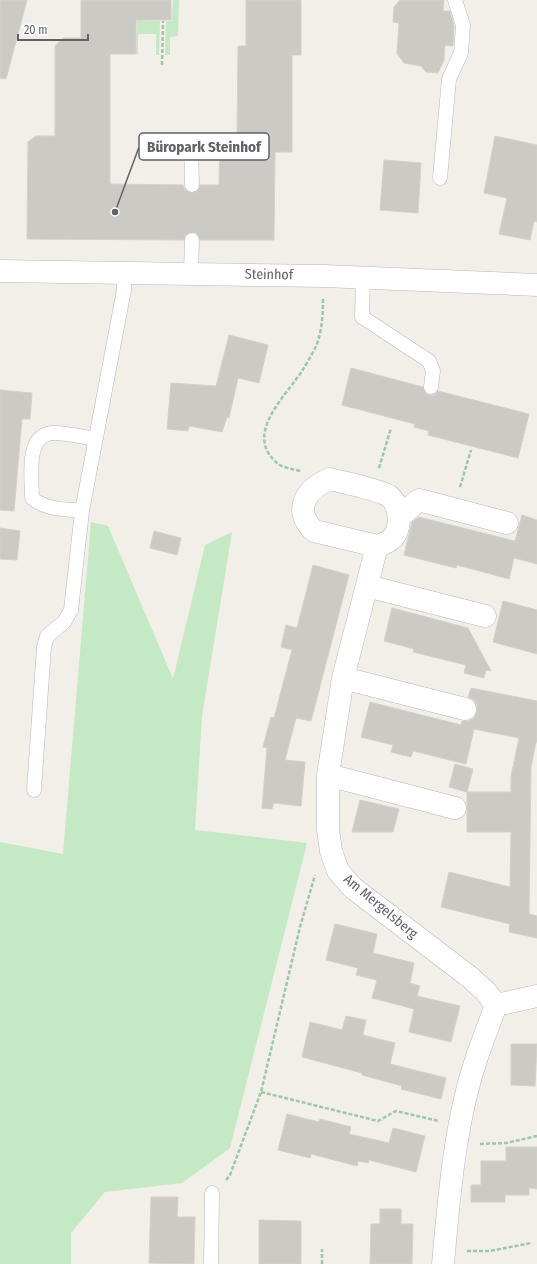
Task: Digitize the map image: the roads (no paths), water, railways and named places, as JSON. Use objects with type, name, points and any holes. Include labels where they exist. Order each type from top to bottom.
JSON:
[{"type":"street","name":"Steinhof","points":[[0,271],[363,277],[537,285]]},
{"type":"street","points":[[330,479],[388,495],[395,503],[399,517],[398,528],[393,538],[386,543],[377,546],[314,531],[307,524],[303,515],[304,503],[310,491],[317,484],[330,479]]},
{"type":"street","points":[[399,517],[418,500],[507,523]]},
{"type":"street","name":"Am Mergelsberg","points":[[377,546],[368,586],[343,678],[328,775],[328,830],[332,851],[338,870],[353,888],[471,978],[486,992],[496,1005]]},
{"type":"street","points":[[368,586],[485,616]]},
{"type":"street","points":[[343,678],[465,709]]},
{"type":"street","points":[[328,775],[455,808]]},
{"type":"street","points":[[444,1257],[447,1216],[458,1134],[476,1058],[496,1005],[537,996]]},
{"type":"lane","points":[[440,178],[449,79],[461,53],[463,25],[455,0]]},
{"type":"lane","points":[[191,144],[192,185]]},
{"type":"lane","points":[[191,273],[192,240]]},
{"type":"lane","points":[[34,790],[44,647],[47,636],[64,622],[71,610],[82,511],[124,290],[124,272]]},
{"type":"lane","points":[[363,277],[362,317],[429,361],[433,371],[431,387]]},
{"type":"lane","points":[[82,511],[39,504],[32,498],[33,450],[40,437],[51,433],[95,439]]},
{"type":"lane","points":[[211,1264],[212,1194]]},
{"type":"place","name":"Büropark Steinhof","points":[[115,212]]}]
